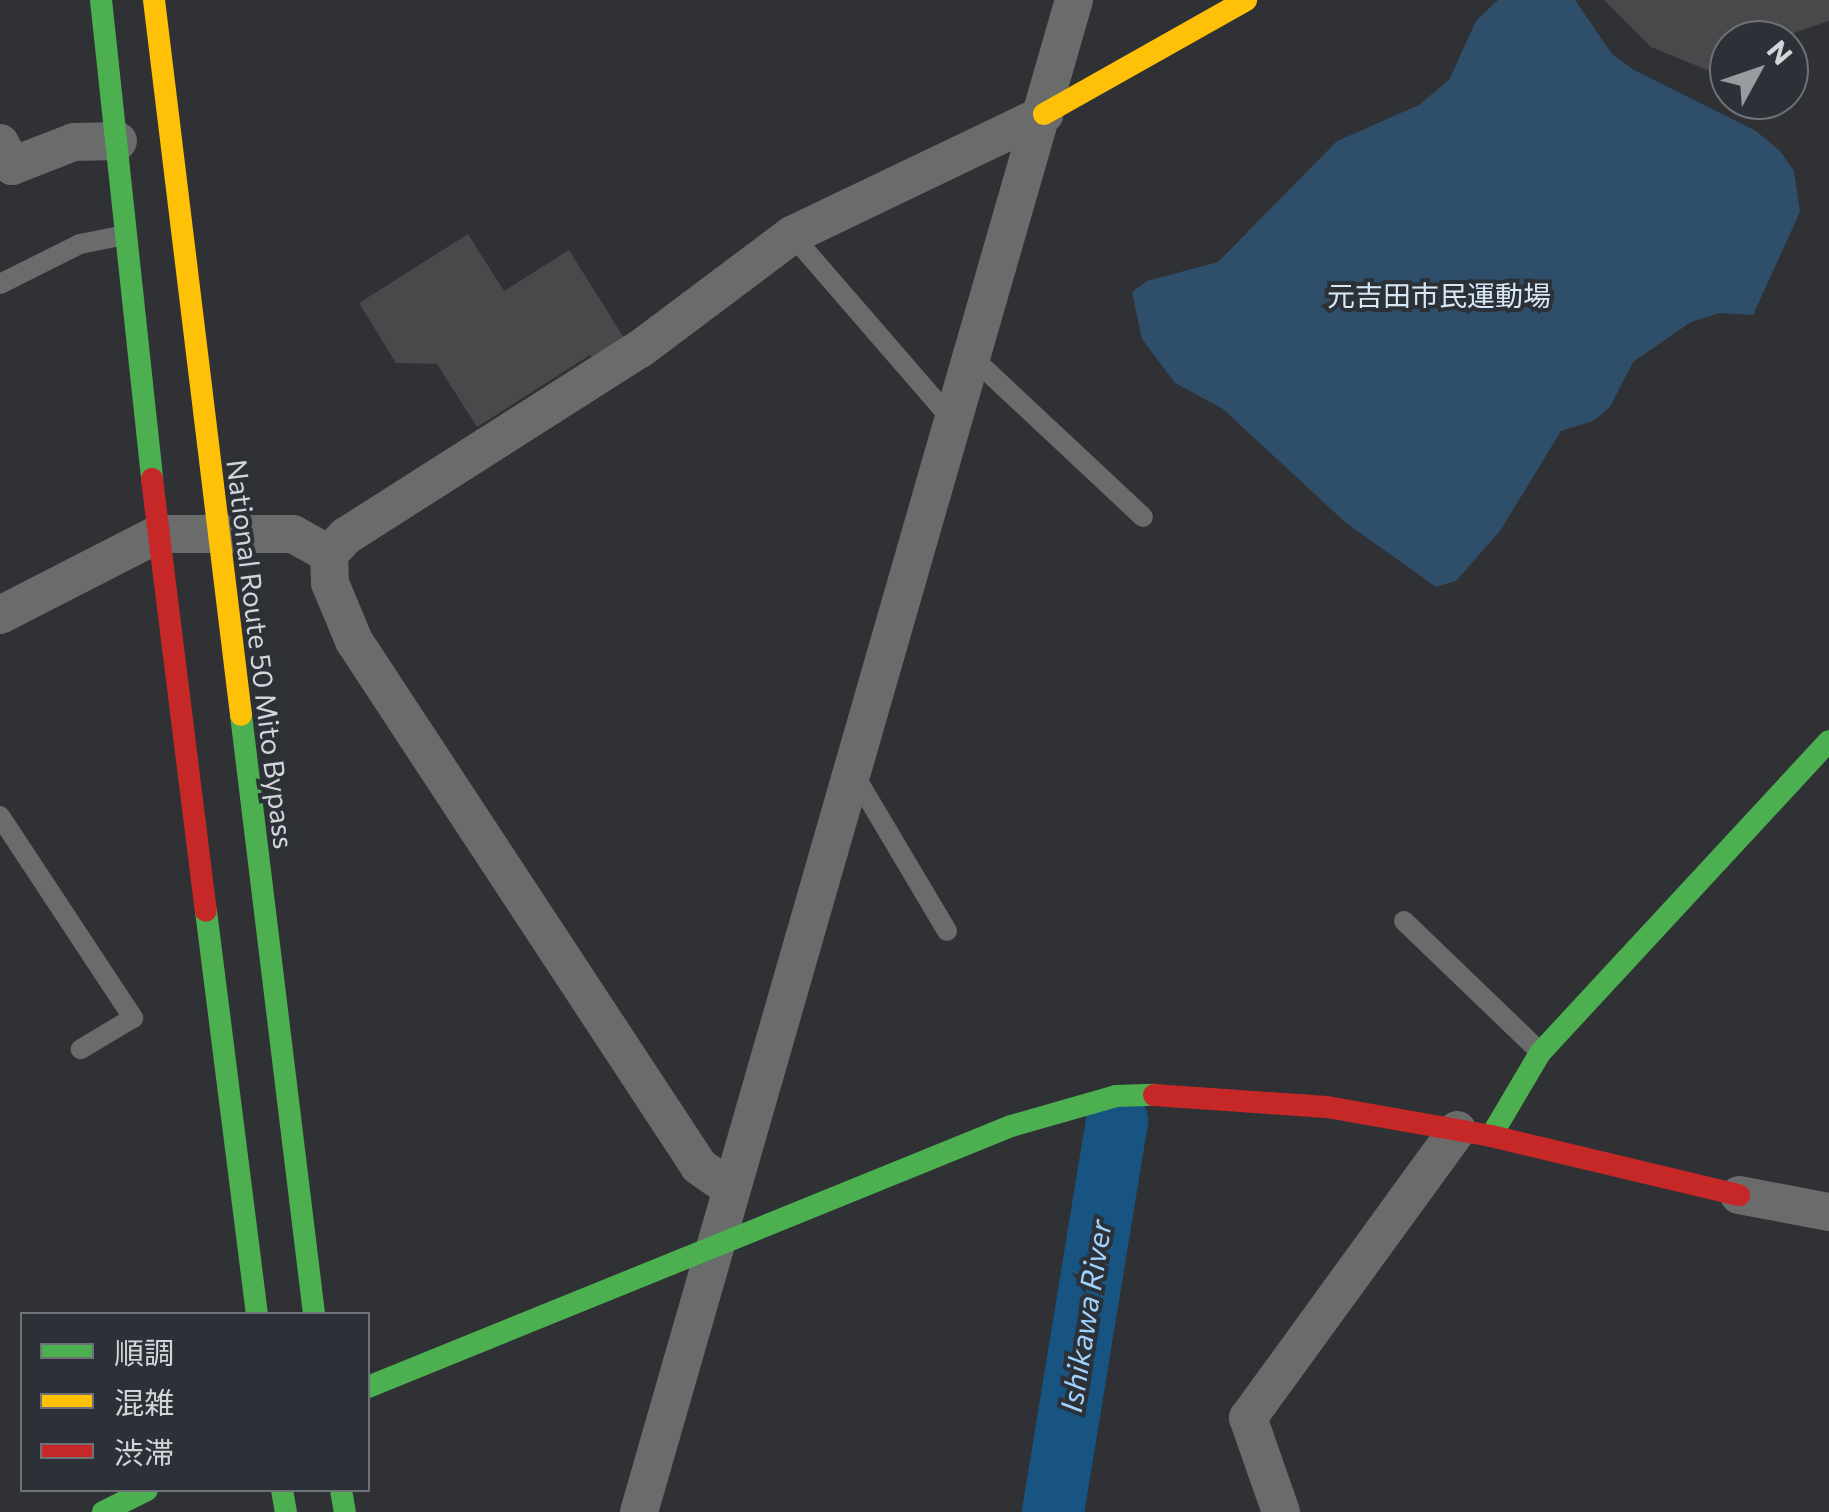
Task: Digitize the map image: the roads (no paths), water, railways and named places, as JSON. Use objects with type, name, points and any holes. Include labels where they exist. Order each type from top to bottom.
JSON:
[{"type":"main road","points":[[101,0],[158,534],[257,1312]]},
{"type":"main road","name":"National Route 50 Mito Bypass","points":[[154,0],[214,530],[314,1312]]},
{"type":"main road","points":[[1044,114],[1246,0]]},
{"type":"main road","points":[[1474,1133],[1540,1053],[1829,741]]},
{"type":"main road","points":[[370,1386],[711,1254],[1011,1126],[1116,1096],[1200,1093],[1474,1133],[1740,1195]]},
{"type":"main road","points":[[104,1512],[142,1492]]},
{"type":"street","points":[[638,1512],[1074,0]]},
{"type":"street","points":[[730,1188],[699,1166],[354,640],[330,583],[329,554],[346,536],[640,349],[792,236],[1044,114]]},
{"type":"street","points":[[4,160],[74,142],[118,141]]},
{"type":"street","points":[[0,615],[158,534],[214,530],[293,534],[329,554]]},
{"type":"street","points":[[1281,1512],[1248,1418],[1474,1133]]},
{"type":"street","points":[[1740,1195],[1829,1212]]},
{"type":"lane","points":[[0,284],[80,244],[127,234]]},
{"type":"lane","points":[[792,236],[953,421]]},
{"type":"lane","points":[[972,357],[1143,517]]},
{"type":"lane","points":[[851,769],[947,931]]},
{"type":"lane","points":[[0,816],[133,1018],[82,1049]]},
{"type":"lane","points":[[1404,922],[1540,1053]]},
{"type":"waterway","name":"Ishikawa River","points":[[1053,1512],[1117,1120]]},
{"type":"park label","name":"元吉田市民運動場","points":[[1439,295]]}]
